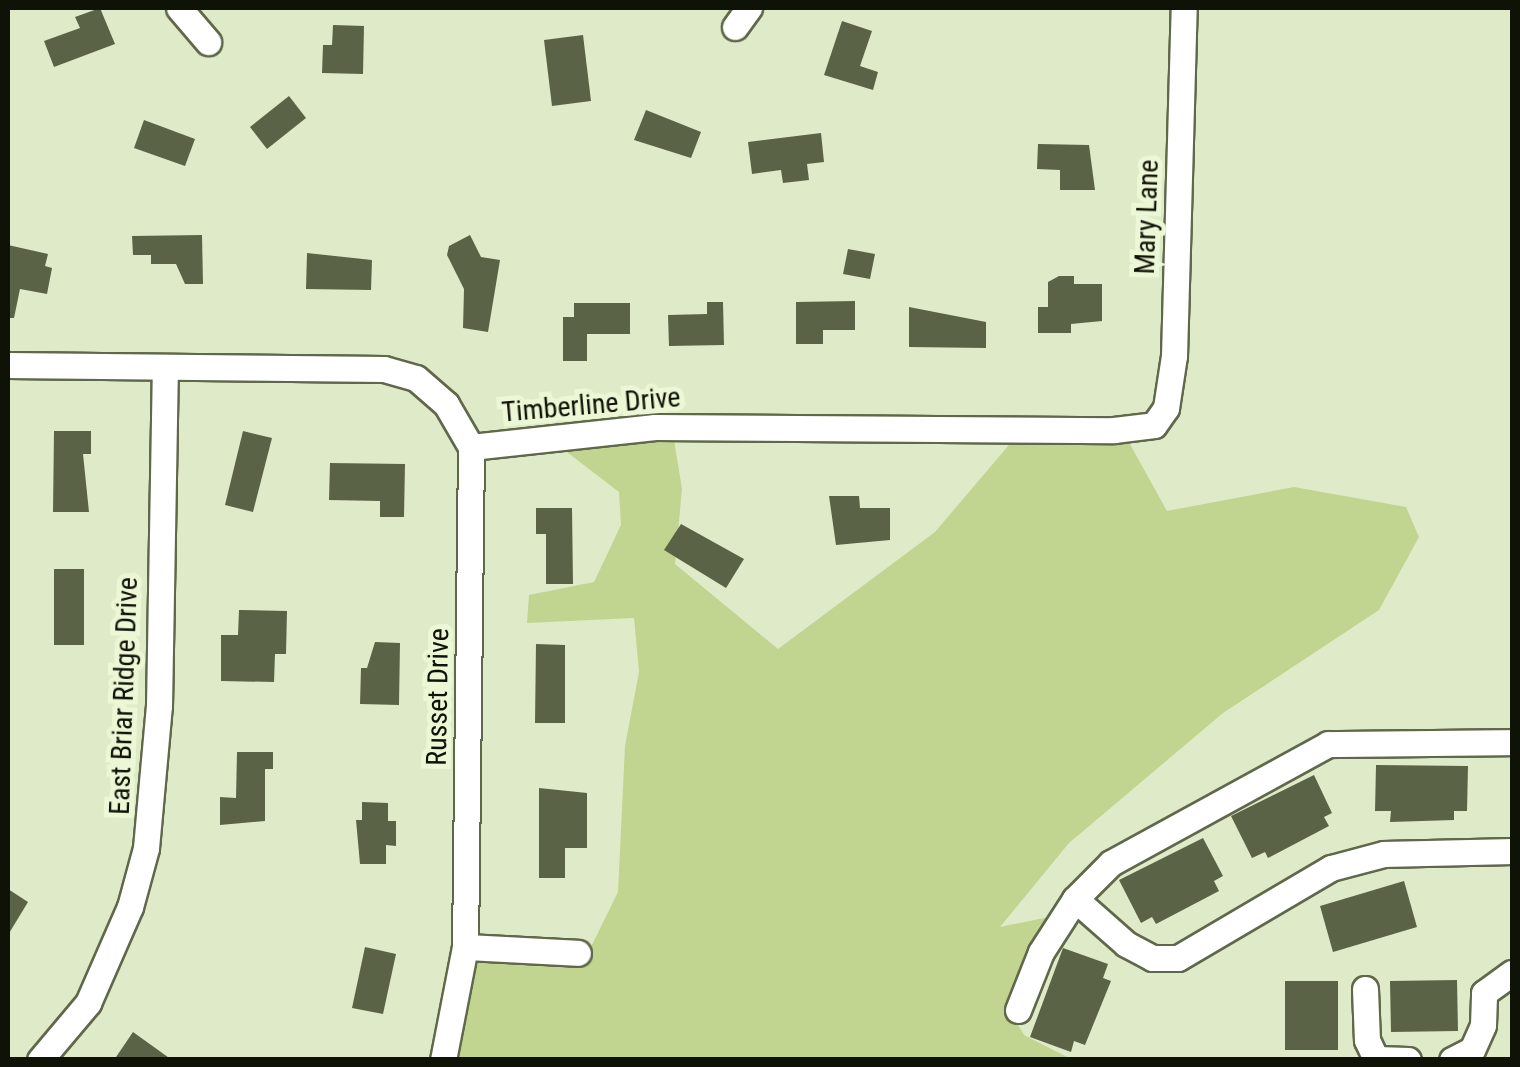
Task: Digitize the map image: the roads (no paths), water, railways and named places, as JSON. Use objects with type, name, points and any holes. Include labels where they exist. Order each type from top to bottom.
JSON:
[{"type":"street","points":[[179,8],[208,42]]},
{"type":"street","name":"Mary Lane","points":[[1154,425],[1166,408],[1174,356],[1184,8]]},
{"type":"street","name":"Timberline Drive","points":[[8,365],[289,365],[416,378],[446,404],[471,447],[655,427],[1114,430],[1154,425]]},
{"type":"street","name":"East Briar Ridge Drive","points":[[40,1060],[88,1003],[130,907],[146,848],[158,706],[165,367]]},
{"type":"street","name":"Russet Drive","points":[[442,1060],[465,947],[471,447]]},
{"type":"street","points":[[1018,1010],[1042,952],[1075,899],[1111,863],[1328,744],[1512,742]]},
{"type":"street","points":[[1075,899],[1126,944],[1152,958],[1178,958],[1331,868],[1384,854],[1512,851]]},
{"type":"street","points":[[465,947],[578,953]]},
{"type":"street","points":[[1452,1060],[1472,1050],[1483,1025],[1484,994],[1512,972]]},
{"type":"street","points":[[1365,989],[1367,1040],[1376,1059],[1408,1060]]}]
